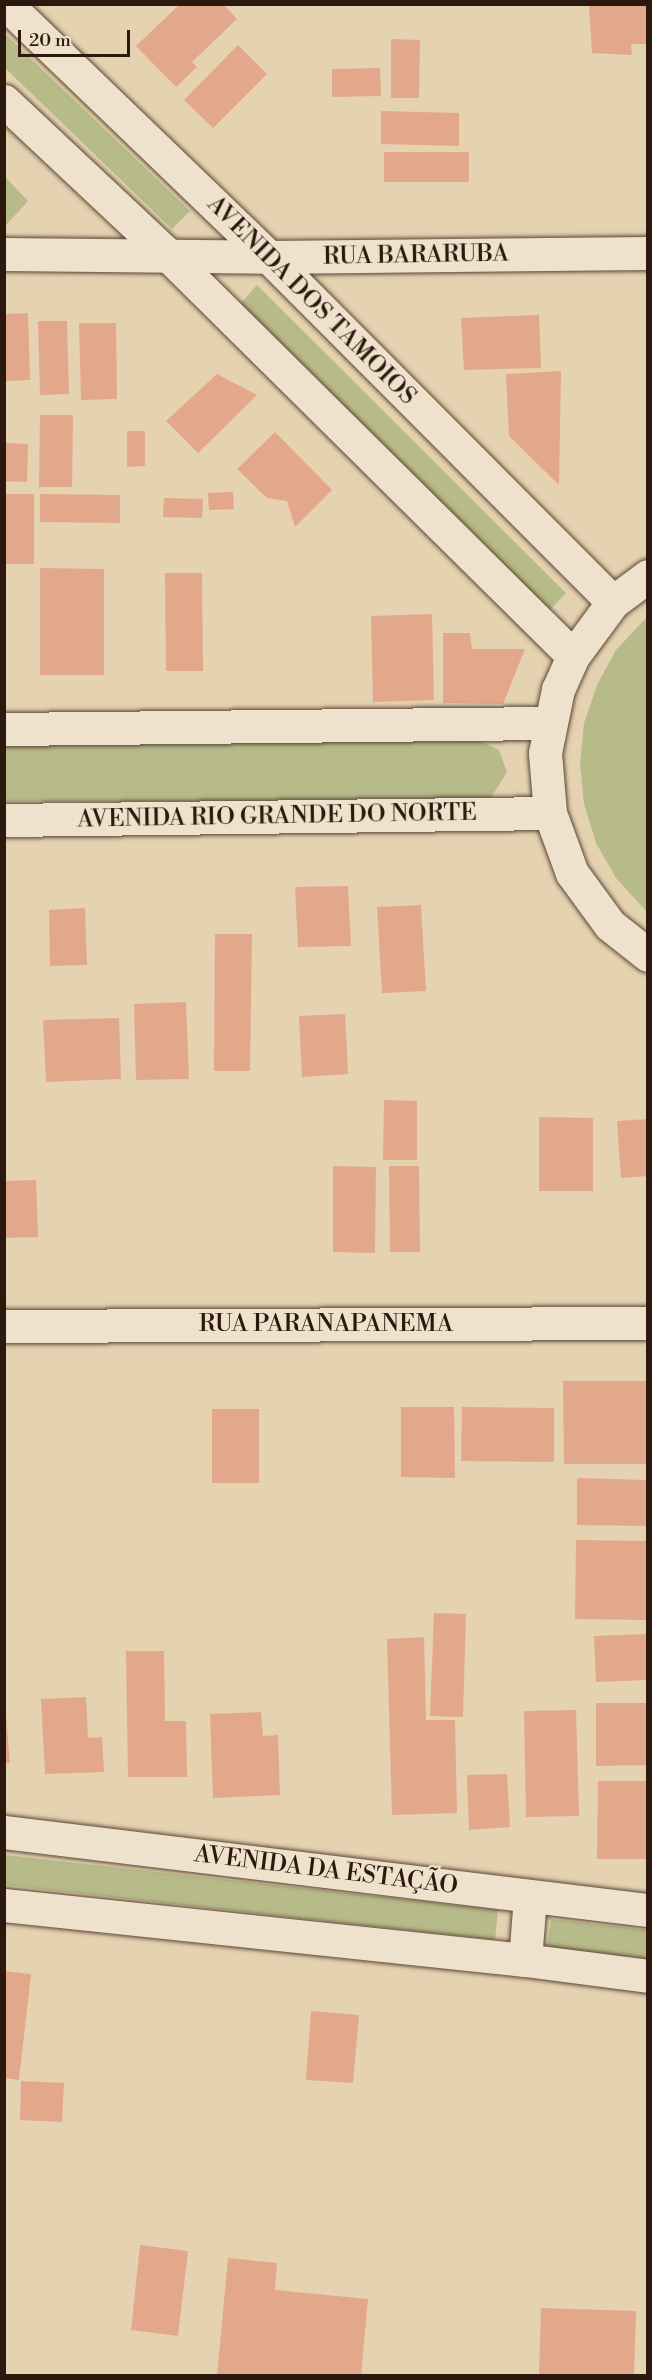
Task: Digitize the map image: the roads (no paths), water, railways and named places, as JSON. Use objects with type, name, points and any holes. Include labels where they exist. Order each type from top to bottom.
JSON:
[{"type":"street","name":"AVENIDA DOS TAMOIOS","points":[[6,4],[269,257],[613,602]]},
{"type":"street","points":[[4,101],[170,257],[573,656]]},
{"type":"street","name":"RUA BARARUBA","points":[[4,254],[269,257],[648,253]]},
{"type":"street","points":[[648,576],[613,602],[573,656],[549,723],[545,753],[550,813],[559,844],[589,900],[610,925],[648,955]]},
{"type":"street","points":[[4,729],[549,723]]},
{"type":"street","name":"AVENIDA RIO GRANDE DO NORTE","points":[[4,820],[550,813]]},
{"type":"street","name":"RUA PARANAPANEMA","points":[[4,1326],[648,1323]]},
{"type":"street","name":"AVENIDA DA ESTAÇÃO","points":[[4,1832],[648,1910]]},
{"type":"street","points":[[525,1960],[531,1896]]},
{"type":"street","points":[[4,1905],[525,1960],[648,1976]]}]
